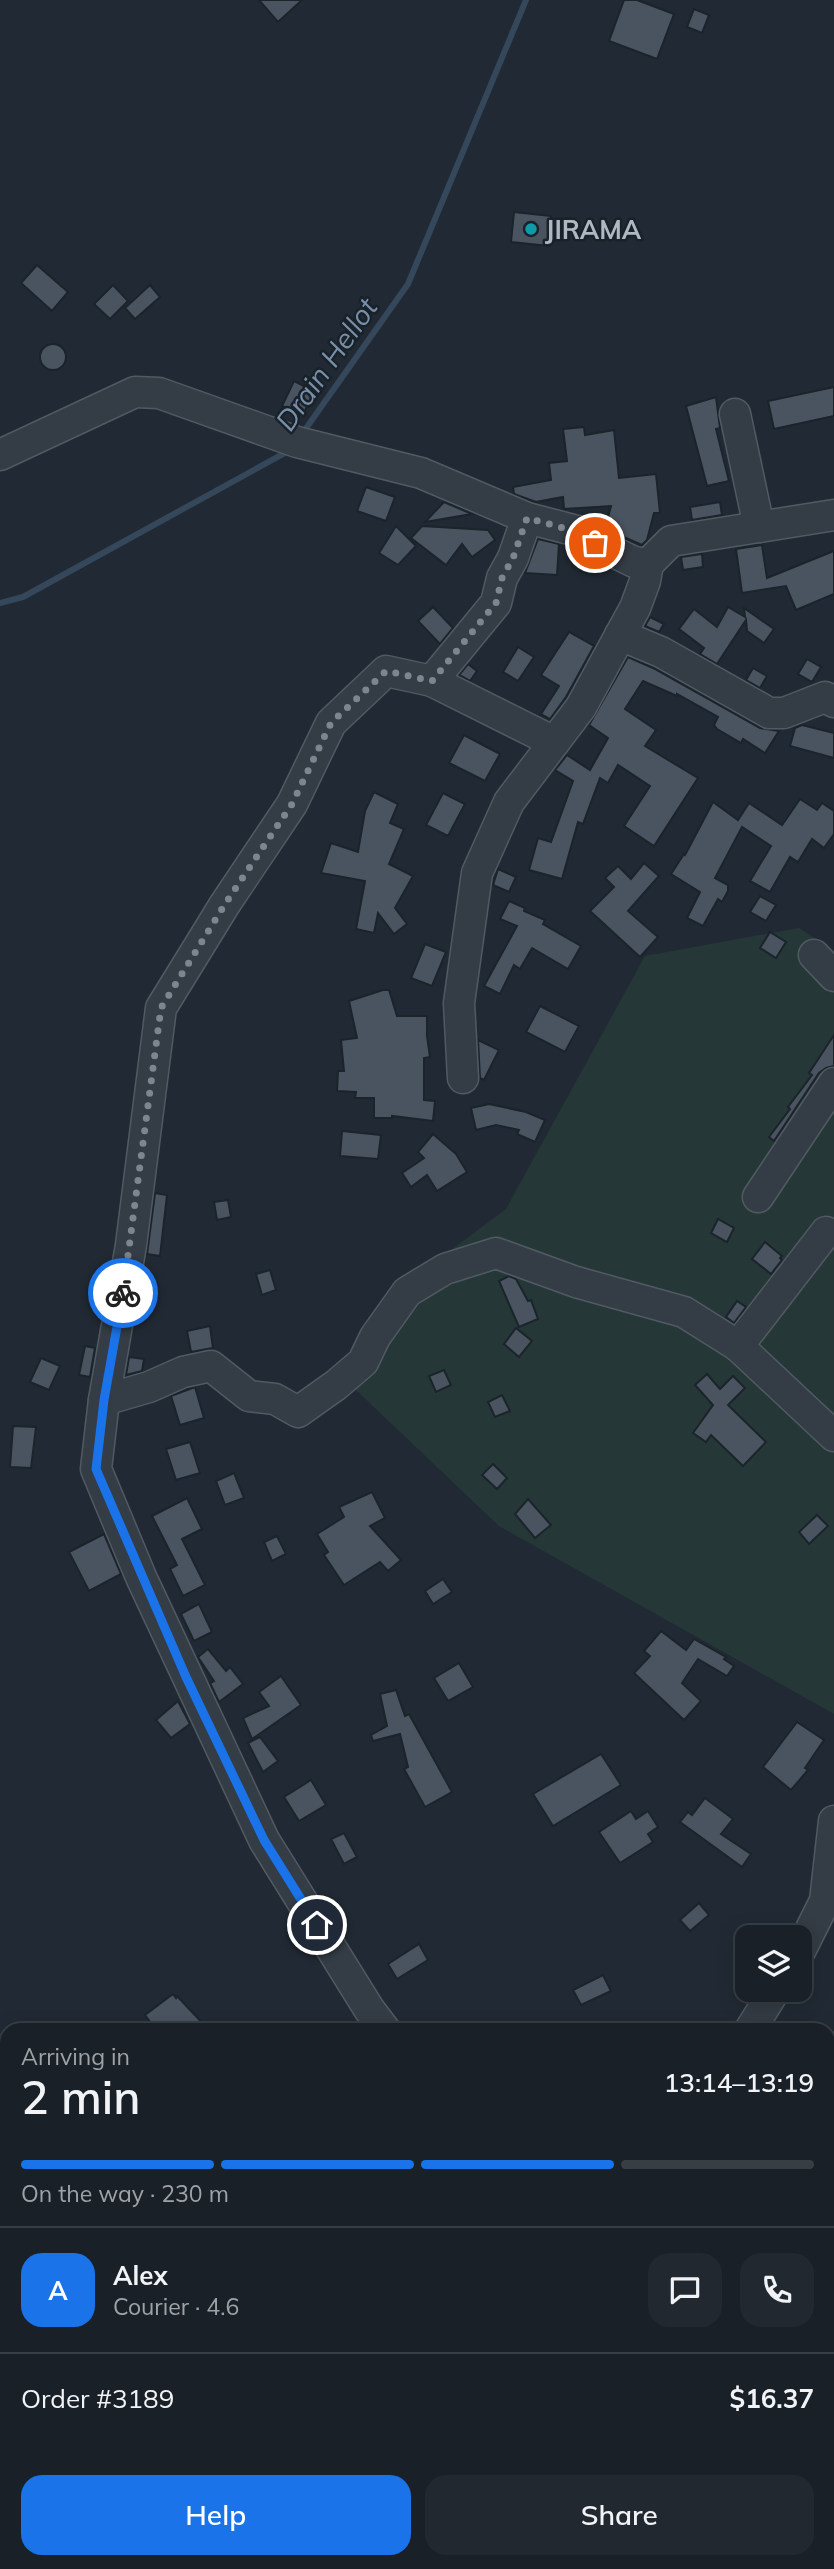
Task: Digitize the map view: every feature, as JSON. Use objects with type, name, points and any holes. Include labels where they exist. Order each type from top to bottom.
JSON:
[{"type":"street","points":[[0,455],[135,392],[159,393],[297,442],[421,473],[527,518],[582,533],[595,543],[634,562],[648,564]]},
{"type":"street","points":[[735,414],[759,527]]},
{"type":"street","points":[[463,1078],[459,1003],[477,873],[509,802],[581,707],[635,608],[648,564],[671,541],[834,515]]},
{"type":"street","points":[[432,681],[496,603],[502,578],[513,558],[527,518]]},
{"type":"street","points":[[620,635],[661,652],[769,713],[784,713],[825,697],[834,702]]},
{"type":"street","points":[[379,2023],[264,1840],[141,1577],[96,1469],[104,1400],[131,1245],[161,1008],[225,904],[292,804],[331,723],[386,671],[432,681],[554,742]]},
{"type":"street","points":[[758,1197],[834,1083]]},
{"type":"street","points":[[738,1346],[826,1232]]},
{"type":"street","points":[[104,1400],[149,1387],[183,1372],[211,1366],[248,1396],[275,1399],[298,1412],[363,1362],[374,1337],[408,1292],[445,1269],[496,1254],[576,1282],[684,1312],[738,1346],[834,1436]]},
{"type":"street","points":[[812,1927],[825,1901],[834,1822]]},
{"type":"street","points":[[754,2023],[768,2002]]},
{"type":"green space","points":[[799,928],[834,951],[834,1714],[499,1526],[336,1371],[400,1288],[506,1209],[645,956]]},
{"type":"building","points":[[259,0],[302,0],[278,22]]},
{"type":"building","points":[[624,0],[637,0],[674,14],[657,59],[609,41]]},
{"type":"building","points":[[694,9],[709,15],[702,33],[687,27]]},
{"type":"building","name":"JIRAMA","points":[[514,212],[551,216],[549,246],[511,242]]},
{"type":"building","points":[[37,265],[68,292],[52,311],[21,283]]},
{"type":"building","points":[[113,285],[128,301],[110,319],[94,304]]},
{"type":"building","points":[[150,285],[160,297],[135,319],[125,308]]},
{"type":"building","points":[[53,344],[62,348],[66,357],[62,366],[53,370],[44,366],[40,357],[44,348]]},
{"type":"building","points":[[294,381],[314,391],[303,415],[282,406]]},
{"type":"building","points":[[834,387],[834,416],[774,429],[768,401]]},
{"type":"building","points":[[716,397],[720,428],[716,429],[729,481],[707,486],[686,406]]},
{"type":"building","points":[[584,427],[585,435],[614,430],[619,478],[656,474],[660,513],[654,513],[647,540],[642,545],[605,529],[611,506],[564,509],[563,497],[536,502],[514,494],[513,487],[551,480],[549,463],[567,461],[563,429]]},
{"type":"building","points":[[366,487],[395,497],[386,521],[357,511]]},
{"type":"building","points":[[444,502],[472,514],[425,522]]},
{"type":"building","points":[[720,502],[722,515],[692,520],[690,507]]},
{"type":"building","points":[[396,526],[416,546],[398,565],[379,553]]},
{"type":"building","points":[[422,526],[488,530],[495,540],[472,557],[462,544],[446,565],[411,538]]},
{"type":"building","points":[[538,539],[559,544],[557,575],[525,573]]},
{"type":"building","points":[[762,545],[767,578],[834,551],[834,594],[796,610],[786,586],[742,593],[736,549]]},
{"type":"building","points":[[702,554],[703,567],[683,570],[681,557]]},
{"type":"building","points":[[433,607],[453,628],[440,644],[418,621]]},
{"type":"building","points":[[728,607],[745,617],[744,608],[774,629],[764,643],[747,631],[746,620],[717,664],[700,654],[704,648],[679,629],[694,609],[717,627]]},
{"type":"building","points":[[650,617],[664,624],[659,632],[645,626]]},
{"type":"building","points":[[569,632],[594,646],[566,697],[550,719],[541,714],[559,686],[541,675]]},
{"type":"building","points":[[518,647],[534,657],[518,681],[503,672]]},
{"type":"building","points":[[628,657],[653,668],[760,728],[779,731],[765,753],[743,739],[741,743],[717,729],[714,725],[718,717],[677,694],[643,681],[625,709],[656,730],[645,746],[698,778],[654,846],[624,826],[650,786],[618,765],[608,783],[600,778],[583,824],[578,822],[562,879],[529,870],[538,838],[551,842],[573,781],[555,770],[567,755],[590,770],[608,738],[589,725]]},
{"type":"building","points":[[807,659],[821,667],[812,682],[798,674]]},
{"type":"building","points":[[468,664],[477,671],[470,681],[459,675]]},
{"type":"building","points":[[753,668],[767,676],[760,688],[746,680]]},
{"type":"building","points":[[802,725],[834,733],[834,758],[790,746],[795,728]]},
{"type":"building","points":[[464,735],[500,754],[485,781],[449,763]]},
{"type":"building","points":[[374,792],[398,804],[390,823],[404,829],[389,864],[413,876],[395,908],[407,924],[394,934],[378,913],[374,933],[356,929],[365,881],[321,873],[331,843],[358,852],[365,811]]},
{"type":"building","points":[[443,793],[465,804],[448,836],[426,825]]},
{"type":"building","points":[[800,799],[817,810],[822,803],[834,811],[834,834],[824,848],[812,839],[798,862],[790,857],[770,892],[750,881],[771,846],[742,827],[715,878],[728,885],[722,902],[718,899],[703,926],[687,918],[700,892],[671,874],[685,855],[713,802],[738,820],[749,803],[782,825]]},
{"type":"building","points":[[644,863],[659,876],[628,911],[658,937],[640,957],[590,911],[614,887],[605,878],[618,866],[631,879]]},
{"type":"building","points":[[498,869],[516,877],[509,892],[493,885]]},
{"type":"building","points":[[760,896],[776,905],[766,921],[750,912]]},
{"type":"building","points":[[509,901],[545,920],[543,924],[581,946],[568,969],[532,948],[520,969],[514,965],[500,994],[484,986],[517,926],[500,919]]},
{"type":"building","points":[[770,932],[786,942],[776,958],[760,948]]},
{"type":"building","points":[[425,944],[446,952],[432,986],[411,978]]},
{"type":"building","points":[[389,990],[397,1016],[427,1016],[430,1057],[424,1058],[424,1100],[435,1101],[433,1121],[392,1116],[374,1118],[374,1098],[355,1098],[356,1092],[337,1091],[338,1071],[344,1071],[341,1040],[357,1038],[349,1001]]},
{"type":"building","points":[[540,1006],[579,1026],[565,1052],[526,1032]]},
{"type":"building","points":[[834,1035],[834,1066],[819,1073],[774,1141],[769,1137],[812,1075],[809,1073]]},
{"type":"building","points":[[478,1040],[499,1050],[484,1080],[480,1078]]},
{"type":"building","points":[[489,1104],[526,1112],[545,1120],[535,1142],[517,1134],[519,1130],[496,1125],[476,1130],[471,1108]]},
{"type":"building","points":[[342,1131],[381,1135],[378,1159],[340,1156]]},
{"type":"building","points":[[433,1134],[456,1154],[467,1172],[437,1191],[427,1175],[411,1187],[402,1173],[424,1158],[418,1152]]},
{"type":"building","points":[[155,1193],[167,1195],[160,1256],[147,1254]]},
{"type":"building","points":[[228,1200],[231,1217],[217,1220],[214,1202]]},
{"type":"building","points":[[718,1219],[734,1228],[727,1242],[711,1233]]},
{"type":"building","points":[[765,1242],[782,1256],[771,1274],[752,1259]]},
{"type":"building","points":[[270,1270],[276,1290],[262,1295],[256,1274]]},
{"type":"building","points":[[509,1276],[516,1279],[528,1301],[531,1300],[538,1319],[519,1327],[499,1281]]},
{"type":"building","points":[[737,1301],[746,1307],[734,1323],[726,1317]]},
{"type":"building","points":[[210,1326],[213,1348],[191,1352],[187,1331]]},
{"type":"building","points":[[516,1328],[532,1341],[519,1357],[504,1344]]},
{"type":"building","points":[[85,1346],[95,1348],[90,1377],[79,1375]]},
{"type":"building","points":[[129,1357],[144,1359],[142,1371],[126,1375]]},
{"type":"building","points":[[41,1358],[60,1366],[49,1390],[30,1382]]},
{"type":"building","points":[[444,1370],[451,1385],[436,1392],[429,1376]]},
{"type":"building","points":[[707,1374],[720,1389],[733,1376],[745,1388],[728,1405],[766,1442],[743,1466],[711,1435],[706,1442],[693,1433],[713,1405],[695,1385]]},
{"type":"building","points":[[195,1387],[204,1418],[180,1425],[171,1396]]},
{"type":"building","points":[[502,1395],[510,1411],[495,1417],[488,1402]]},
{"type":"building","points":[[13,1426],[36,1427],[31,1468],[10,1467]]},
{"type":"building","points":[[190,1442],[200,1473],[176,1480],[166,1449]]},
{"type":"building","points":[[493,1464],[507,1478],[497,1489],[482,1475]]},
{"type":"building","points":[[234,1473],[244,1498],[225,1505],[216,1481]]},
{"type":"building","points":[[372,1492],[385,1518],[370,1526],[401,1560],[388,1571],[380,1562],[344,1585],[324,1555],[328,1552],[317,1534],[344,1517],[339,1507]]},
{"type":"building","points":[[187,1498],[202,1529],[182,1539],[205,1585],[183,1596],[170,1569],[177,1565],[152,1516]]},
{"type":"building","points":[[528,1499],[551,1525],[535,1538],[515,1514]]},
{"type":"building","points":[[817,1515],[828,1526],[809,1544],[799,1532]]},
{"type":"building","points":[[104,1534],[121,1574],[89,1591],[69,1552]]},
{"type":"building","points":[[277,1536],[286,1554],[272,1561],[264,1542]]},
{"type":"building","points":[[443,1579],[452,1592],[433,1604],[425,1591]]},
{"type":"building","points":[[199,1604],[212,1632],[194,1641],[181,1614]]},
{"type":"building","points":[[661,1631],[686,1650],[694,1639],[726,1657],[724,1659],[734,1666],[727,1676],[698,1659],[682,1683],[701,1701],[684,1720],[634,1673],[650,1656],[644,1651]]},
{"type":"building","points":[[208,1649],[226,1671],[230,1667],[243,1684],[219,1702],[210,1683],[214,1681],[198,1657]]},
{"type":"building","points":[[459,1663],[473,1687],[448,1701],[434,1678]]},
{"type":"building","points":[[281,1676],[301,1705],[252,1739],[243,1718],[269,1706],[259,1692]]},
{"type":"building","points":[[396,1690],[405,1716],[409,1714],[452,1792],[425,1807],[404,1769],[408,1767],[400,1734],[373,1741],[371,1735],[387,1726],[380,1694]]},
{"type":"building","points":[[178,1701],[190,1724],[171,1738],[156,1720]]},
{"type":"building","points":[[797,1722],[824,1740],[805,1768],[808,1770],[791,1790],[763,1767]]},
{"type":"building","points":[[260,1737],[278,1761],[263,1772],[248,1743]]},
{"type":"building","points":[[601,1754],[621,1785],[553,1826],[533,1794]]},
{"type":"building","points":[[311,1780],[326,1805],[299,1821],[284,1797]]},
{"type":"building","points":[[705,1798],[733,1819],[721,1834],[751,1854],[742,1867],[680,1822],[688,1812],[692,1815]]},
{"type":"building","points":[[631,1811],[636,1819],[648,1811],[658,1827],[648,1834],[653,1842],[620,1863],[599,1832]]},
{"type":"building","points":[[344,1833],[357,1857],[344,1864],[331,1839]]},
{"type":"building","points":[[699,1903],[709,1915],[690,1931],[680,1920]]},
{"type":"building","points":[[419,1944],[428,1960],[397,1979],[388,1964]]},
{"type":"building","points":[[603,1975],[611,1991],[581,2005],[573,1990]]},
{"type":"building","points":[[173,1994],[202,2023],[151,2023],[145,2015]]},
{"type":"waterway","name":"Drain Hellot","points":[[302,434],[408,284],[526,0]]},
{"type":"waterway","name":"Drain Hellot","points":[[0,603],[23,597],[292,449]]},
{"type":"way so far","points":[[123,1293],[161,1008],[225,904],[292,804],[331,723],[386,671],[432,681],[496,603],[502,578],[523,534],[527,518],[582,533],[595,543]]},
{"type":"place","name":"JIRAMA","points":[[531,229]]},
{"type":"route","points":[[123,1293],[104,1400],[96,1469],[186,1677],[264,1840],[317,1925]]}]
